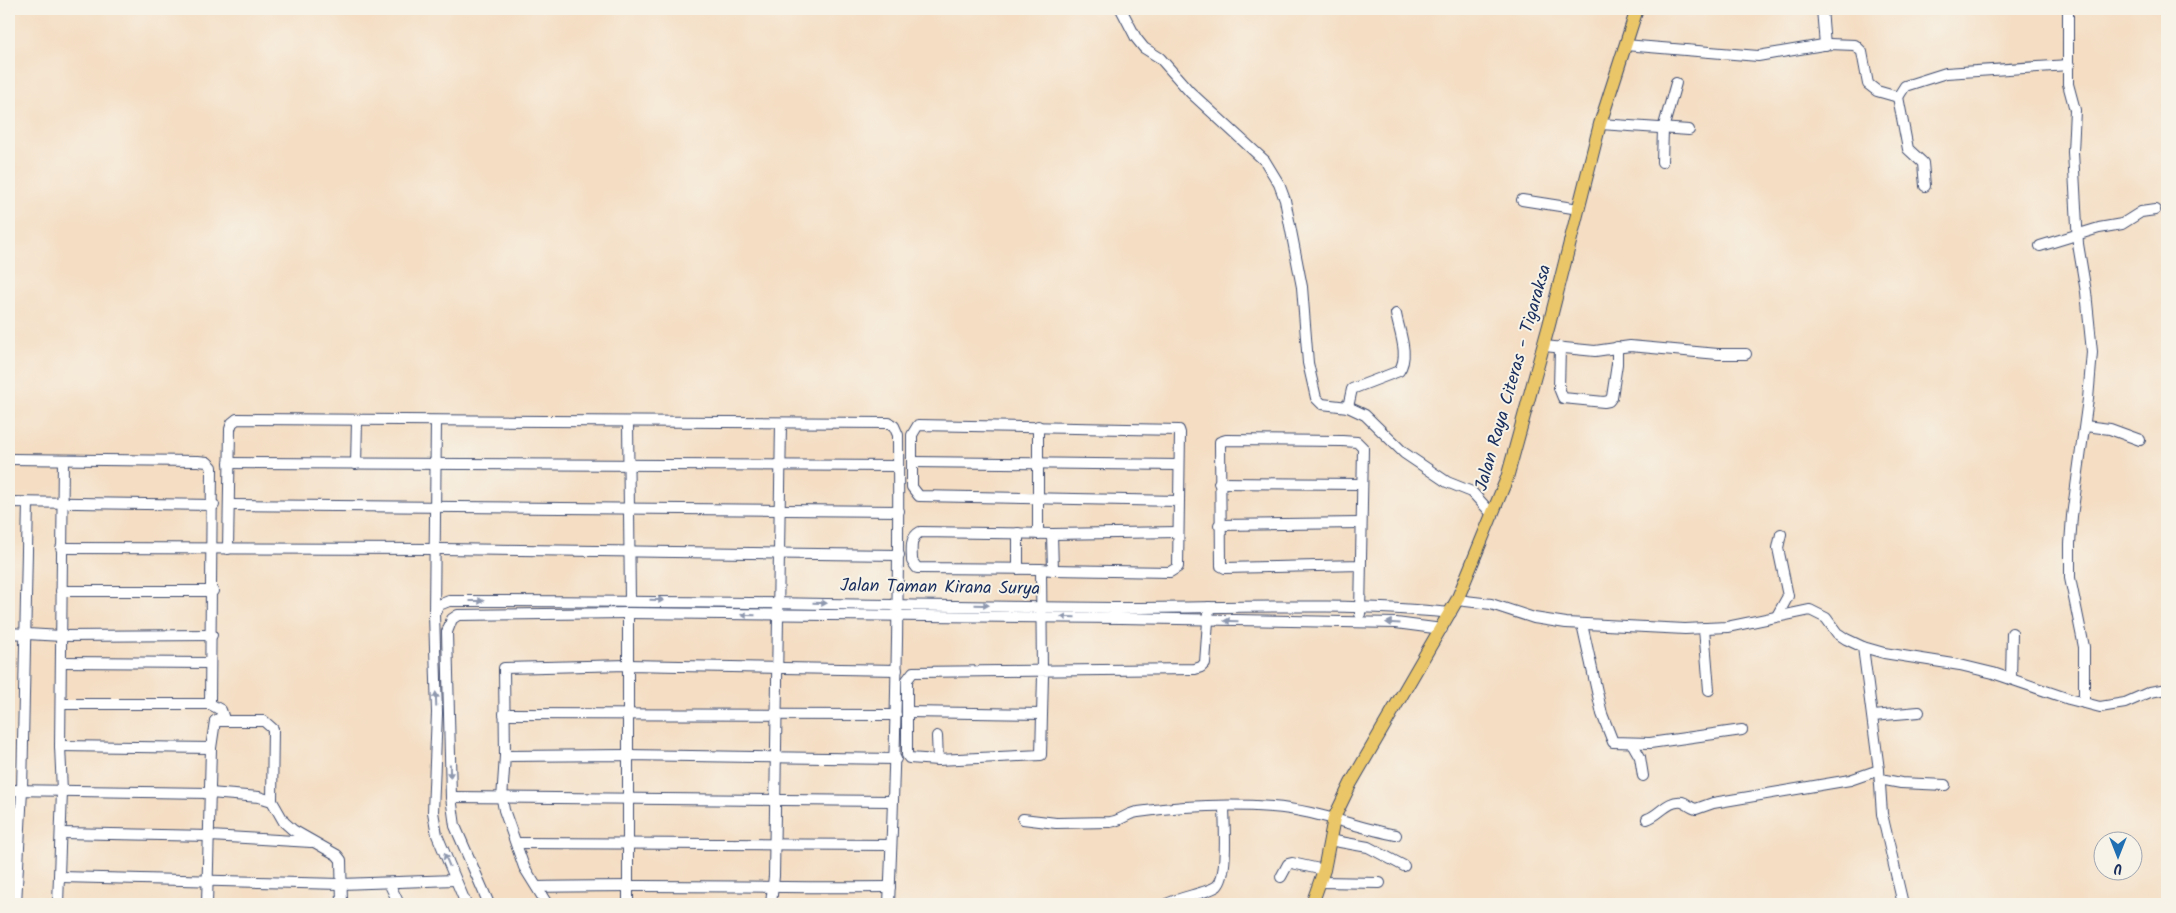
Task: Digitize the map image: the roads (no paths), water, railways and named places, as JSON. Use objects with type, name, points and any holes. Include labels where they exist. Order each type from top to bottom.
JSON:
[{"type":"main road","name":"Jalan Raya Citeras - Tigaraksa","points":[[1312,904],[1322,876],[1334,818],[1351,783],[1451,613],[1507,478],[1544,346],[1600,124],[1636,9]]},
{"type":"street","points":[[1121,9],[1136,38],[1144,48],[1160,58],[1190,92],[1258,154],[1272,171],[1285,200],[1302,287],[1308,363],[1313,393],[1322,404],[1348,407],[1365,415],[1404,453],[1447,482],[1472,492],[1493,515]]},
{"type":"street","points":[[1822,9],[1825,45]]},
{"type":"street","points":[[2068,9],[2068,84],[2075,110],[2073,152],[2078,234],[2092,352],[2070,544],[2070,578],[2084,647],[2084,702]]},
{"type":"street","points":[[1625,45],[1758,56],[1825,45],[1846,44],[1860,48],[1868,84],[1877,90],[1898,97]]},
{"type":"street","points":[[1925,186],[1923,163],[1908,149],[1898,97],[1905,86],[1946,73],[2069,65]]},
{"type":"street","points":[[1662,162],[1664,130],[1676,83]]},
{"type":"street","points":[[1600,124],[1664,130],[1689,130]]},
{"type":"street","points":[[1522,200],[1579,208]]},
{"type":"street","points":[[2040,246],[2078,234],[2122,224],[2141,212],[2155,210]]},
{"type":"street","points":[[1348,407],[1352,389],[1399,371],[1402,366],[1404,355],[1396,314]]},
{"type":"street","points":[[1544,346],[1595,351],[1630,346],[1718,354],[1746,354]]},
{"type":"street","points":[[1560,347],[1559,388],[1563,398],[1604,402],[1609,401],[1612,397],[1617,364],[1617,347]]},
{"type":"street","points":[[228,549],[230,429],[232,423],[237,419],[628,423],[889,423],[894,426],[898,435],[899,511],[896,759],[892,801],[889,904]]},
{"type":"street","points":[[356,464],[357,421]]},
{"type":"street","points":[[436,421],[434,614],[437,713],[433,812],[437,836],[466,904]]},
{"type":"street","points":[[628,423],[630,600]]},
{"type":"street","points":[[771,904],[774,846],[774,757],[777,716],[781,423]]},
{"type":"street","points":[[1178,501],[1038,500],[919,496],[912,486],[912,435],[918,425],[1177,429],[1180,433],[1178,567],[1173,571],[917,568],[912,561],[912,540],[920,532],[1038,534],[1178,532]]},
{"type":"street","points":[[1038,426],[1038,534]]},
{"type":"street","points":[[2085,426],[2110,429],[2140,440]]},
{"type":"street","points":[[1360,565],[1225,568],[1219,562],[1218,445],[1226,440],[1357,442],[1363,448],[1360,565],[1361,622]]},
{"type":"street","points":[[9,459],[207,462],[212,466],[214,505],[210,704]]},
{"type":"street","points":[[58,904],[62,833],[60,746],[63,460]]},
{"type":"street","points":[[912,462],[1180,465]]},
{"type":"street","points":[[229,463],[898,466]]},
{"type":"street","points":[[1219,484],[1362,484]]},
{"type":"street","points":[[9,502],[214,505]]},
{"type":"street","points":[[16,904],[22,790],[28,503]]},
{"type":"street","points":[[229,505],[899,511]]},
{"type":"street","points":[[1219,525],[1362,523]]},
{"type":"street","points":[[1018,533],[1018,569]]},
{"type":"street","points":[[1052,534],[1053,570]]},
{"type":"street","points":[[1777,616],[1788,596],[1778,548],[1781,534]]},
{"type":"street","points":[[62,548],[436,549],[899,555]]},
{"type":"street","points":[[1041,569],[1043,617],[1042,672],[1042,714],[1041,755],[938,760],[912,759],[907,755],[907,680],[913,672],[1042,672],[1201,667],[1205,663],[1208,607]]},
{"type":"street","points":[[61,591],[213,591]]},
{"type":"street","name":"Jalan Taman Kirana Surya","points":[[434,614],[439,605],[449,601],[630,600],[1360,609],[1397,607],[1451,613]]},
{"type":"street","points":[[1457,600],[1500,606],[1542,620],[1582,624],[1727,627],[1804,611],[1816,612],[1826,618],[1837,633],[1863,647],[1884,653],[1960,665],[2084,702],[2109,707],[2125,703],[2150,692],[2167,689]]},
{"type":"street","points":[[628,613],[628,904]]},
{"type":"street","name":"Jalan Taman Kirana Surya","points":[[451,797],[447,632],[452,619],[468,614],[628,613],[1043,617],[1396,623],[1442,629]]},
{"type":"street","points":[[1582,624],[1602,714],[1611,740],[1615,744],[1632,744],[1742,730]]},
{"type":"street","points":[[1704,628],[1709,690]]},
{"type":"street","points":[[9,633],[62,636],[212,635]]},
{"type":"street","points":[[2011,679],[2012,633]]},
{"type":"street","points":[[1863,647],[1880,775],[1882,814],[1903,904]]},
{"type":"street","points":[[62,662],[210,663]]},
{"type":"street","points":[[547,904],[524,867],[502,799],[505,756],[502,670],[506,667],[628,665],[897,670]]},
{"type":"street","points":[[61,704],[210,704],[221,710],[223,716],[222,719],[215,721]]},
{"type":"street","points":[[907,712],[1042,714]]},
{"type":"street","points":[[1873,716],[1919,712]]},
{"type":"street","points":[[504,714],[896,715]]},
{"type":"street","points":[[207,904],[211,748],[215,721]]},
{"type":"street","points":[[215,721],[264,722],[273,729],[272,801],[284,822],[337,855],[341,860],[342,904]]},
{"type":"street","points":[[937,736],[938,760]]},
{"type":"street","points":[[1632,744],[1640,757],[1643,776]]},
{"type":"street","points":[[60,746],[211,748]]},
{"type":"street","points":[[505,756],[627,755],[896,759]]},
{"type":"street","points":[[1647,819],[1654,817],[1669,804],[1675,802],[1683,803],[1696,809],[1713,803],[1880,775],[1945,785]]},
{"type":"street","points":[[9,790],[210,793],[259,797],[272,801]]},
{"type":"street","points":[[489,904],[455,826],[451,797],[502,799],[892,801]]},
{"type":"street","points":[[1166,904],[1217,886],[1220,881],[1225,849],[1224,806]]},
{"type":"street","points":[[1023,819],[1056,823],[1110,822],[1118,821],[1135,812],[1224,806],[1273,807],[1334,818],[1396,835]]},
{"type":"street","points":[[62,833],[210,836],[314,842]]},
{"type":"street","points":[[1329,840],[1368,847],[1404,866]]},
{"type":"street","points":[[516,844],[890,845]]},
{"type":"street","points":[[1281,877],[1288,864],[1292,864],[1322,876],[1380,883]]},
{"type":"street","points":[[61,877],[341,884],[455,880]]},
{"type":"street","points":[[389,883],[399,904]]},
{"type":"street","points":[[537,887],[628,885],[773,888],[890,886]]}]
